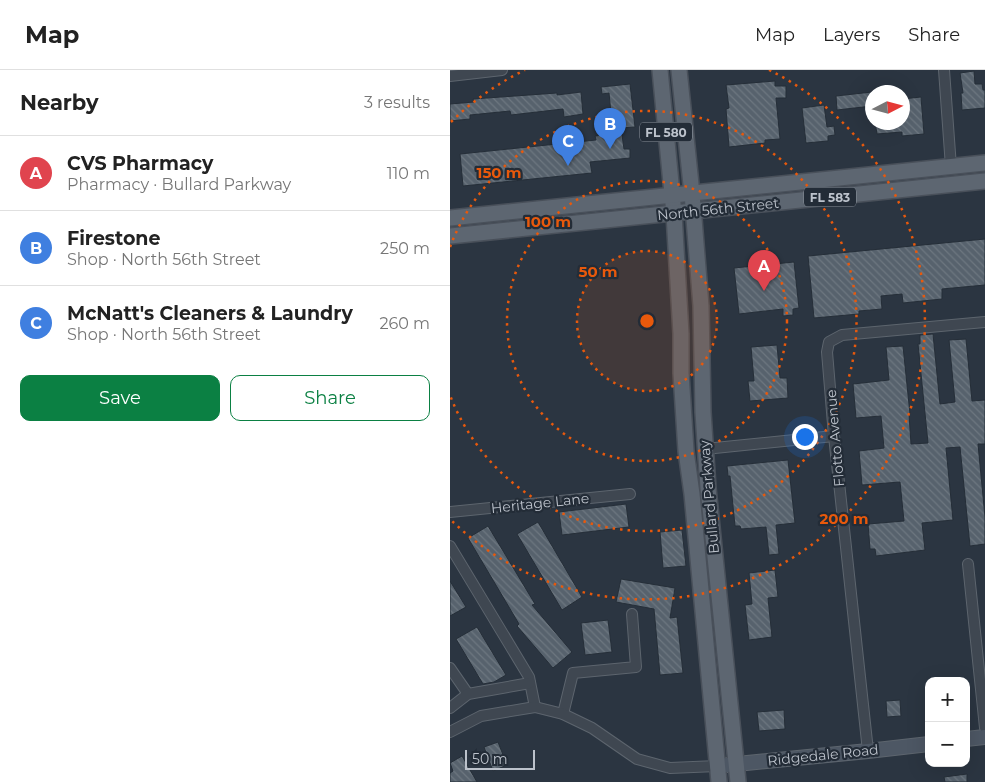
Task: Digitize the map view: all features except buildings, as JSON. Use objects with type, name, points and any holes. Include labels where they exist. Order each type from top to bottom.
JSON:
[{"type":"main road","name":"FL 580","points":[[660,70],[674,214]]},
{"type":"main road","name":"FL 580","points":[[680,70],[694,212]]},
{"type":"main road","name":"North 56th Street","points":[[450,218],[985,163]]},
{"type":"main road","points":[[864,194],[878,185],[939,178],[951,172],[951,167]]},
{"type":"main road","points":[[966,183],[972,174],[985,170]]},
{"type":"main road","name":"North 56th Street","points":[[450,236],[985,181]]},
{"type":"main road","points":[[450,228],[491,220],[497,212]]},
{"type":"main road","name":"Bullard Parkway","points":[[694,212],[703,332],[705,449],[714,559],[738,782]]},
{"type":"main road","name":"Bullard Parkway","points":[[674,214],[681,334],[681,384],[686,451],[692,494],[719,782]]},
{"type":"street","points":[[450,76],[502,70]]},
{"type":"street","points":[[944,70],[951,167]]},
{"type":"street","name":"Flotto Avenue","points":[[868,752],[834,436],[827,352],[829,342],[834,338],[842,336],[985,322]]},
{"type":"street","points":[[705,449],[834,436]]},
{"type":"street","name":"Heritage Lane","points":[[450,512],[630,494]]},
{"type":"street","points":[[450,546],[529,677],[534,707]]},
{"type":"street","points":[[968,564],[985,728]]},
{"type":"street","points":[[563,714],[573,673],[636,667],[632,614]]},
{"type":"street","points":[[450,668],[468,694]]},
{"type":"street","points":[[450,708],[468,694],[530,683]]},
{"type":"street","points":[[450,732],[481,716],[534,707],[563,714],[592,728],[637,759],[670,768],[717,766]]},
{"type":"street","points":[[970,739],[985,737]]},
{"type":"street","name":"Ridgedale Road","points":[[717,766],[868,752],[925,745]]},
{"type":"place","name":"Firestone","points":[[610,149]]},
{"type":"place","name":"McNatt's Cleaners & Laundry","points":[[568,166]]},
{"type":"place","name":"CVS Pharmacy","points":[[764,291]]}]
